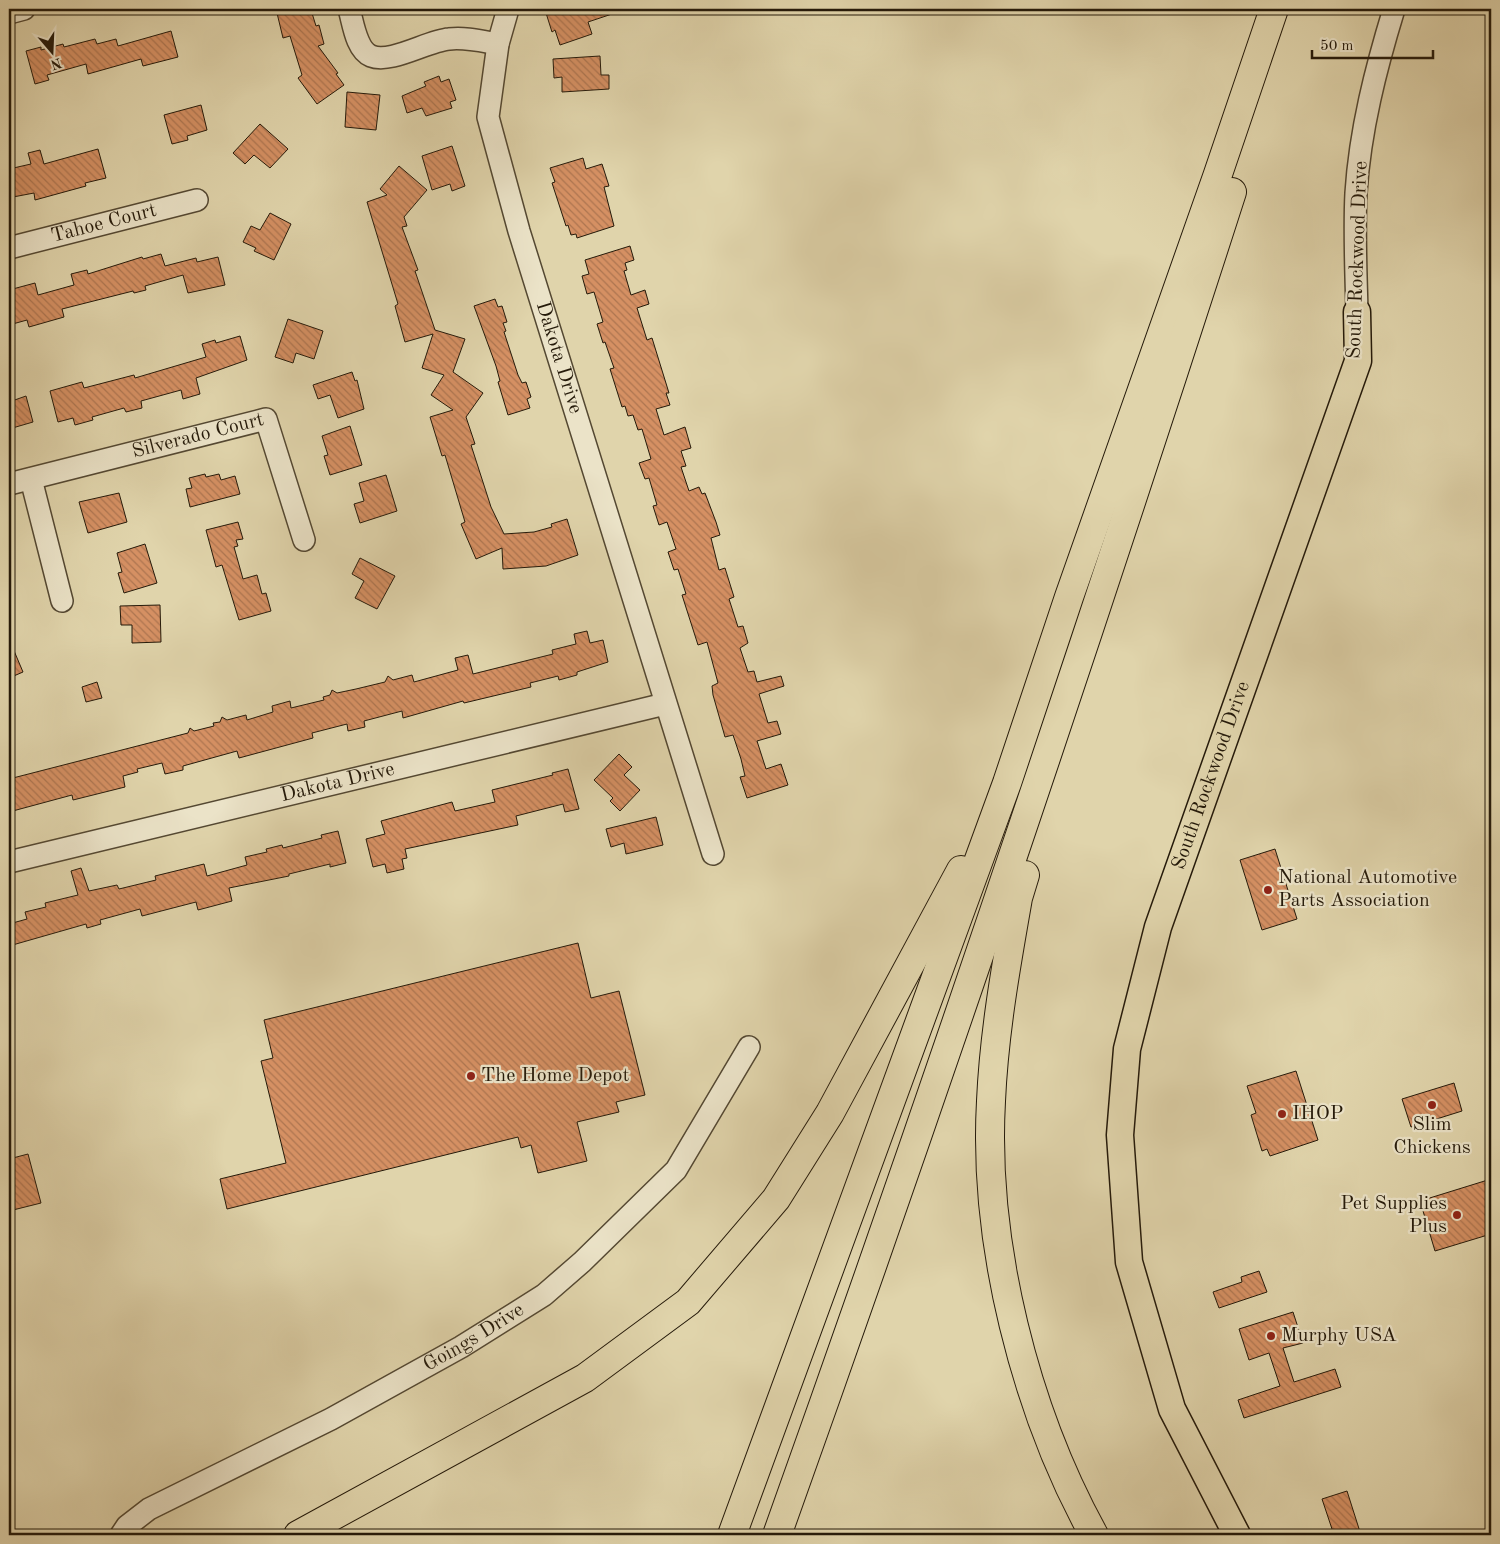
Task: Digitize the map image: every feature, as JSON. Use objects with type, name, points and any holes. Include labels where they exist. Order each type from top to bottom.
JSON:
[{"type":"highway","points":[[732,1535],[1008,782],[1069,596],[1218,174],[1274,9]]},
{"type":"highway","points":[[777,1535],[907,1171],[1157,425],[1239,168],[1293,9]]},
{"type":"highway","points":[[1094,1535],[1069,1484],[1036,1403],[1014,1326],[996,1239],[990,1173],[990,1103],[1002,992],[1018,898],[1144,483],[1157,425]]},
{"type":"highway","points":[[298,1535],[585,1378],[688,1302],[776,1199],[830,1113],[1008,782]]},
{"type":"main road","name":"South Rockwood Drive","points":[[1238,1535],[1172,1408],[1129,1262],[1120,1135],[1127,1049],[1158,928],[1358,361],[1357,312]]},
{"type":"street","points":[[9,13],[24,9]]},
{"type":"street","points":[[349,9],[360,46],[370,56],[385,58],[447,39],[466,38],[498,44]]},
{"type":"street","name":"Dakota Drive","points":[[508,9],[498,44],[488,117],[519,231],[624,562],[665,704],[713,854]]},
{"type":"street","name":"South Rockwood Drive","points":[[1357,312],[1358,183],[1364,129],[1379,57],[1394,9]]},
{"type":"street","name":"Tahoe Court","points":[[9,248],[197,200]]},
{"type":"street","name":"Silverado Court","points":[[9,484],[266,419],[304,540]]},
{"type":"street","points":[[31,479],[62,601]]},
{"type":"street","name":"Dakota Drive","points":[[9,862],[665,704]]},
{"type":"street","name":"Goings Drive","points":[[120,1535],[127,1526],[149,1509],[331,1419],[461,1347],[544,1295],[582,1262],[676,1170],[749,1047]]},
{"type":"building","points":[[276,9],[298,9],[299,14],[311,10],[316,26],[319,25],[324,44],[318,46],[338,73],[336,74],[344,85],[317,104],[298,78],[302,75],[290,36],[283,38]]},
{"type":"building","points":[[559,9],[621,9],[621,11],[588,22],[592,34],[560,45],[555,30],[552,32],[546,13]]},
{"type":"building","points":[[171,31],[178,57],[143,66],[141,59],[88,74],[86,64],[47,75],[49,80],[35,84],[26,51],[41,47],[41,50],[63,44],[64,47],[95,39],[97,44],[116,39],[118,46]]},
{"type":"building","points":[[600,56],[601,75],[609,75],[609,89],[562,92],[562,77],[554,78],[553,59]]},
{"type":"building","points":[[439,76],[441,82],[449,79],[456,100],[450,102],[452,108],[426,116],[422,108],[407,113],[402,96],[426,86],[424,82]]},
{"type":"building","points":[[347,92],[380,95],[376,130],[345,127]]},
{"type":"building","points":[[201,105],[207,130],[187,136],[188,140],[172,144],[164,115]]},
{"type":"building","points":[[260,124],[288,149],[270,168],[254,155],[245,164],[233,153]]},
{"type":"building","points":[[452,146],[465,186],[452,191],[450,184],[432,190],[422,156]]},
{"type":"building","points":[[98,149],[106,178],[85,183],[86,186],[35,200],[34,193],[13,197],[9,169],[31,164],[28,153],[40,150],[44,164]]},
{"type":"building","points":[[583,158],[586,169],[602,164],[609,186],[604,187],[614,226],[577,238],[576,234],[571,235],[568,225],[566,226],[552,183],[555,182],[550,168]]},
{"type":"building","points":[[399,166],[427,190],[404,217],[407,226],[402,227],[418,270],[415,271],[435,330],[465,339],[453,372],[483,393],[466,417],[475,444],[471,445],[491,507],[504,534],[534,532],[552,527],[551,524],[567,519],[578,555],[546,566],[503,569],[502,548],[476,559],[461,524],[465,522],[445,455],[442,456],[430,417],[453,410],[431,395],[444,375],[422,368],[433,334],[405,342],[395,306],[398,304],[367,202],[387,195],[380,189]]},
{"type":"building","points":[[270,213],[291,224],[274,260],[254,251],[256,248],[243,242],[251,226],[260,230]]},
{"type":"building","points":[[630,246],[634,260],[625,263],[627,270],[624,271],[631,295],[645,290],[649,304],[637,308],[647,340],[652,338],[669,393],[666,393],[670,405],[656,409],[664,435],[685,427],[691,448],[681,451],[686,466],[681,467],[689,491],[699,487],[702,494],[705,493],[716,522],[720,535],[711,538],[719,570],[725,568],[734,597],[729,599],[738,627],[743,626],[748,643],[740,648],[748,672],[754,671],[757,682],[781,676],[784,686],[759,694],[768,723],[777,721],[781,734],[757,741],[766,769],[781,764],[788,785],[747,798],[740,777],[745,776],[741,759],[733,735],[725,737],[713,695],[712,686],[718,683],[707,642],[698,645],[682,595],[686,594],[678,569],[674,570],[668,552],[676,549],[667,522],[659,525],[653,506],[657,505],[649,478],[645,479],[639,463],[651,459],[642,429],[638,430],[633,415],[628,416],[625,406],[622,407],[610,369],[614,368],[597,324],[603,322],[594,292],[587,294],[582,276],[589,274],[585,260]]},
{"type":"building","points":[[161,254],[165,266],[196,258],[197,262],[218,257],[225,285],[188,293],[183,275],[145,286],[146,290],[134,293],[133,291],[62,309],[64,317],[29,327],[27,320],[9,325],[9,290],[35,283],[38,295],[74,285],[71,274],[87,270],[88,274],[142,257],[143,259]]},
{"type":"building","points":[[495,299],[498,307],[502,306],[507,322],[503,323],[506,331],[504,332],[518,375],[522,383],[526,382],[531,397],[527,399],[530,408],[508,415],[498,382],[500,381],[496,366],[474,306]]},
{"type":"building","points":[[288,319],[323,331],[314,359],[296,353],[293,363],[275,357]]},
{"type":"building","points":[[240,336],[247,360],[196,378],[200,394],[183,399],[181,390],[141,401],[142,408],[126,412],[124,408],[92,417],[93,420],[75,425],[73,418],[58,422],[50,391],[82,382],[84,388],[134,375],[135,378],[206,357],[202,344],[215,340],[216,343]]},
{"type":"building","points":[[352,372],[355,381],[357,380],[364,409],[338,418],[330,395],[318,399],[313,385]]},
{"type":"building","points":[[26,396],[33,422],[9,429],[9,402]]},
{"type":"building","points":[[350,426],[362,465],[330,475],[324,456],[328,455],[322,436]]},
{"type":"building","points":[[205,474],[206,477],[219,474],[221,480],[235,476],[240,494],[190,507],[186,489],[192,488],[189,478]]},
{"type":"building","points":[[386,475],[397,511],[360,523],[354,504],[364,501],[359,483]]},
{"type":"building","points":[[119,493],[127,522],[88,533],[79,502]]},
{"type":"building","points":[[238,522],[243,539],[236,540],[238,546],[234,547],[243,579],[257,575],[262,594],[266,593],[271,611],[239,620],[222,565],[216,567],[206,530]]},
{"type":"building","points":[[145,544],[157,583],[124,593],[118,573],[122,572],[117,553]]},
{"type":"building","points":[[360,558],[395,576],[377,609],[355,598],[364,581],[352,574]]},
{"type":"building","points":[[160,605],[161,642],[132,643],[132,625],[121,625],[120,606]]},
{"type":"building","points":[[587,631],[590,643],[603,640],[608,662],[577,672],[577,675],[559,680],[558,676],[530,683],[531,687],[464,703],[463,701],[403,718],[402,711],[364,721],[365,727],[348,731],[347,724],[312,733],[313,738],[239,758],[237,751],[183,766],[183,770],[165,774],[162,763],[137,769],[138,772],[123,776],[125,787],[73,800],[72,795],[9,812],[9,779],[188,733],[190,728],[194,731],[214,726],[213,723],[220,722],[222,717],[227,720],[246,715],[247,720],[273,712],[272,706],[290,701],[291,708],[324,700],[323,697],[330,695],[332,690],[337,693],[385,682],[388,676],[393,680],[412,675],[414,682],[458,670],[455,658],[468,655],[473,674],[553,654],[552,650],[576,644],[574,634]]},
{"type":"building","points":[[9,639],[23,672],[9,678]]},
{"type":"building","points":[[97,682],[102,698],[86,702],[82,687]]},
{"type":"building","points":[[619,754],[632,767],[624,775],[640,790],[620,811],[610,801],[613,798],[594,780]]},
{"type":"building","points":[[568,769],[579,809],[565,812],[563,804],[516,816],[518,825],[405,849],[407,858],[402,859],[404,869],[387,873],[385,864],[373,867],[366,839],[385,834],[381,821],[452,802],[455,811],[495,802],[492,790],[553,775],[552,773]]},
{"type":"building","points":[[656,817],[663,845],[626,854],[624,843],[611,847],[606,829]]},
{"type":"building","points":[[338,831],[346,863],[330,867],[330,864],[289,874],[289,876],[229,888],[232,901],[198,910],[196,902],[142,916],[140,909],[100,920],[101,924],[87,928],[86,924],[9,946],[9,924],[27,919],[25,912],[46,907],[45,903],[78,895],[71,871],[81,868],[89,891],[117,885],[119,889],[156,880],[155,876],[204,864],[207,876],[247,865],[245,857],[267,852],[266,849],[282,845],[283,848],[322,838],[321,835]]},
{"type":"building","name":"National Automotive Parts Association","points":[[1275,849],[1297,919],[1262,930],[1240,860]]},
{"type":"building","name":"The Home Depot","points":[[578,943],[591,998],[619,991],[645,1095],[616,1102],[619,1112],[577,1122],[587,1161],[538,1173],[531,1145],[521,1148],[518,1137],[227,1209],[220,1179],[286,1163],[261,1061],[273,1058],[264,1020]]},
{"type":"building","name":"IHOP","points":[[1296,1071],[1318,1140],[1270,1156],[1267,1149],[1262,1151],[1251,1115],[1256,1113],[1247,1086]]},
{"type":"building","name":"Slim Chickens","points":[[1454,1083],[1462,1111],[1411,1127],[1402,1099]]},
{"type":"building","points":[[28,1154],[41,1203],[9,1211],[9,1159]]},
{"type":"building","points":[[1491,1179],[1491,1234],[1435,1251],[1420,1201]]},
{"type":"building","points":[[1259,1271],[1267,1292],[1219,1308],[1213,1292],[1242,1282],[1241,1277]]},
{"type":"building","points":[[1293,1312],[1303,1343],[1283,1348],[1294,1382],[1335,1369],[1341,1387],[1244,1418],[1238,1400],[1280,1386],[1269,1353],[1249,1360],[1239,1329]]},
{"type":"building","points":[[1347,1491],[1361,1535],[1334,1535],[1322,1499]]},
{"type":"place","name":"National Automotive Parts Association","points":[[1268,890]]},
{"type":"place","name":"The Home Depot","points":[[471,1076]]},
{"type":"place","name":"Slim Chickens","points":[[1432,1105]]},
{"type":"place","name":"IHOP","points":[[1282,1114]]},
{"type":"place","name":"Pet Supplies Plus","points":[[1457,1215]]},
{"type":"place","name":"Murphy USA","points":[[1271,1336]]}]
